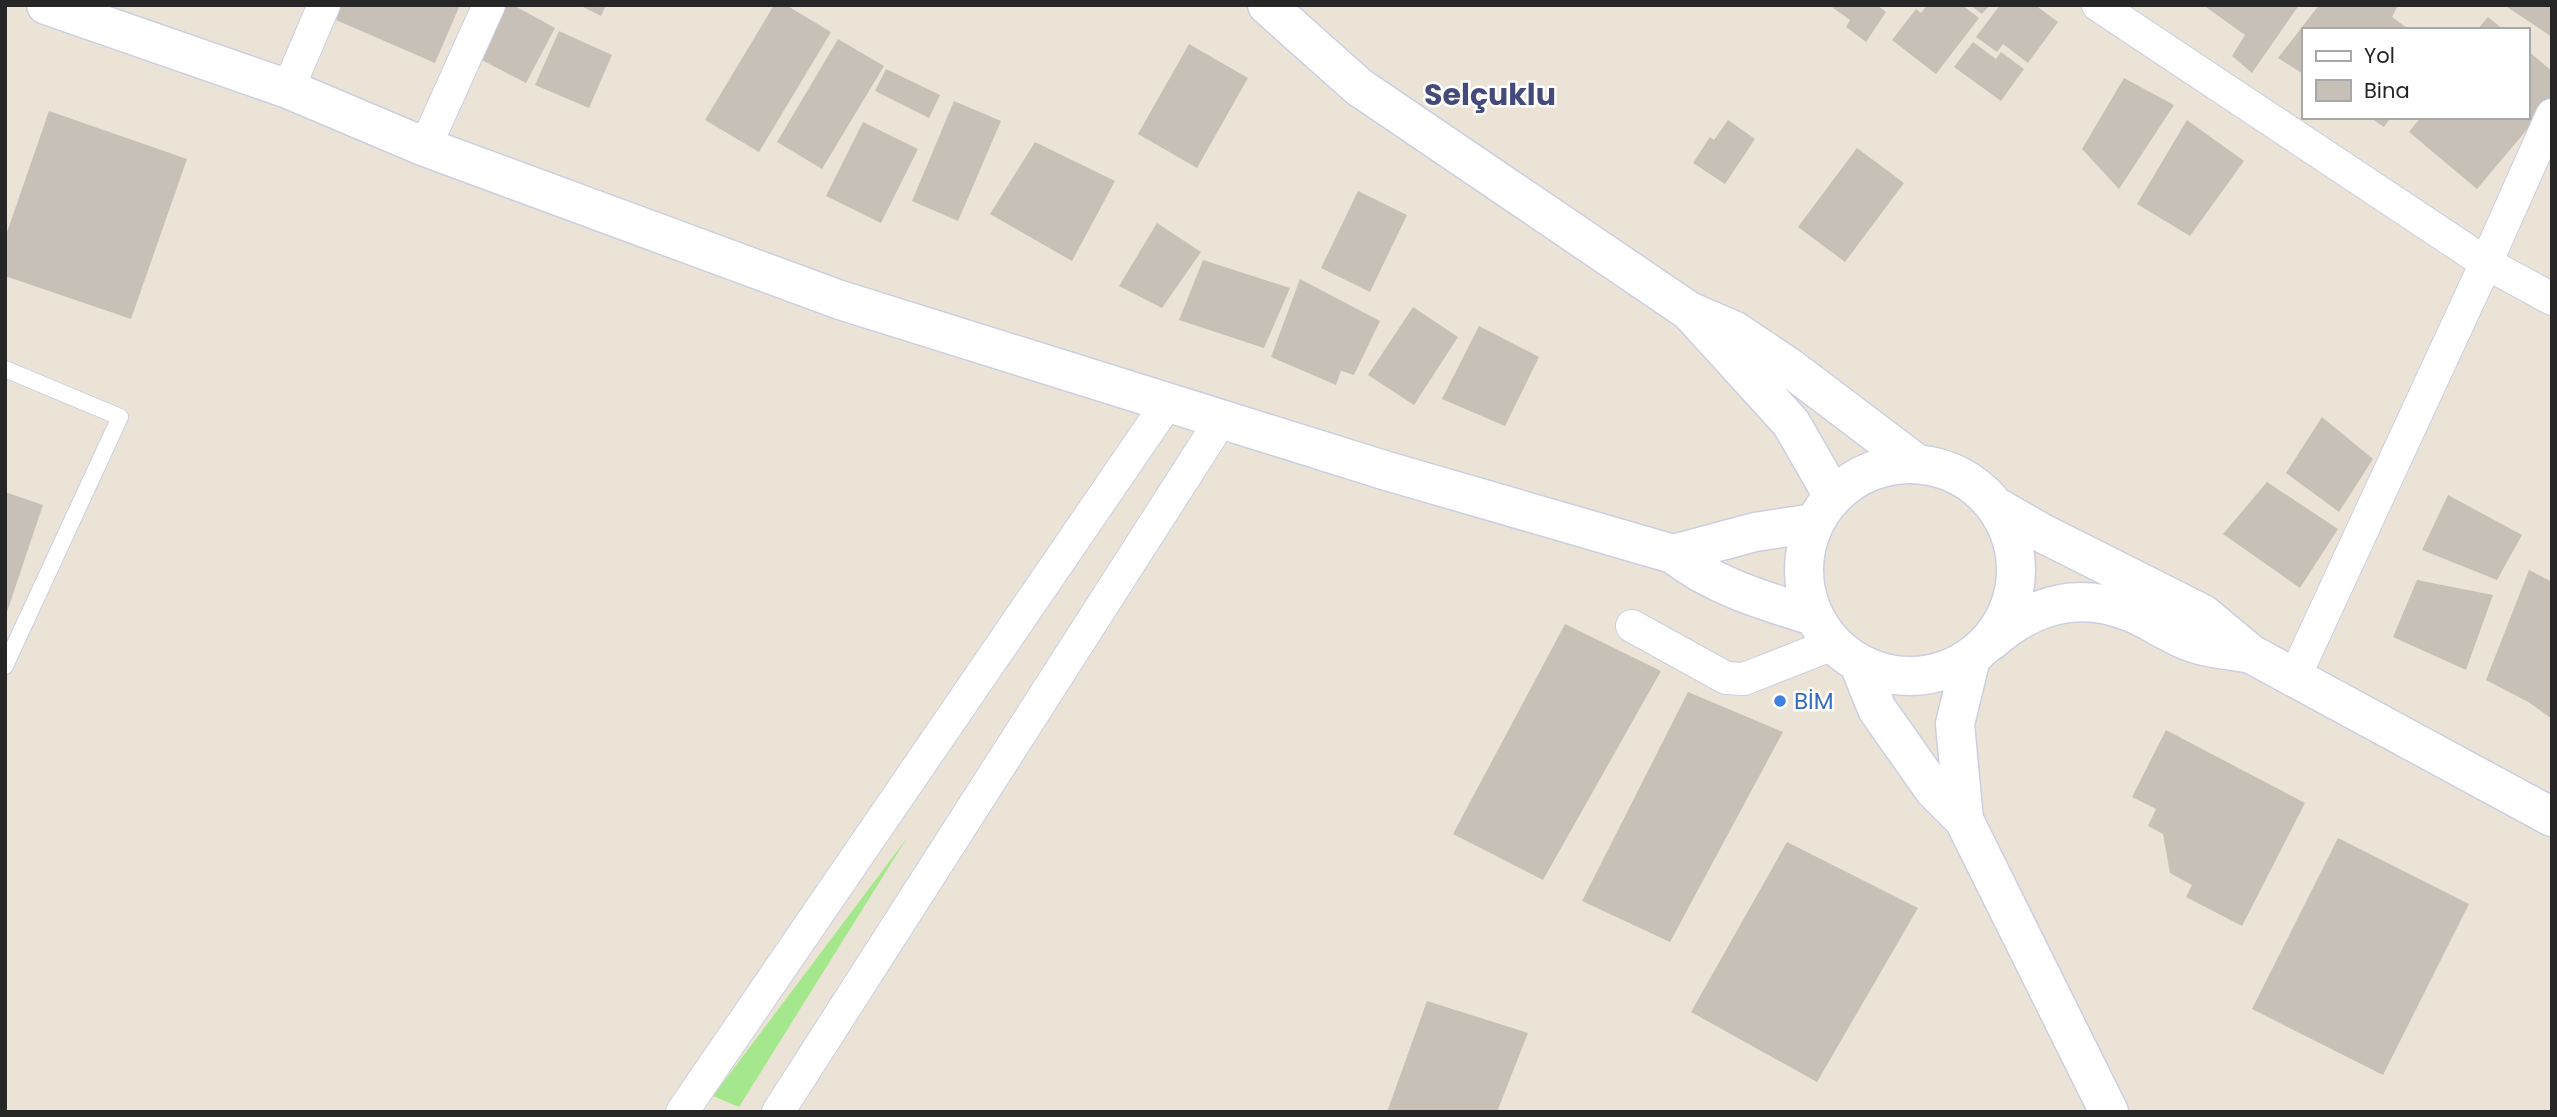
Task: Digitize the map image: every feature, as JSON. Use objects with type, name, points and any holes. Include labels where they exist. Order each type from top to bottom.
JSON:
[{"type":"street","points":[[46,5],[288,89],[425,146],[840,300],[1387,471],[1673,554],[1694,571],[1760,600],[1887,675],[1916,677],[1945,671],[1978,652],[2013,622],[2070,601],[2095,601],[2130,612],[2190,642],[2251,654]]},
{"type":"street","points":[[288,89],[324,5]]},
{"type":"street","points":[[425,146],[489,5]]},
{"type":"street","points":[[1267,5],[1359,88],[1689,311],[1746,338],[1917,464]]},
{"type":"street","points":[[2098,5],[2486,263],[2552,299]]},
{"type":"street","points":[[2295,676],[2552,115]]},
{"type":"street","points":[[1689,311],[1791,423],[1823,510]]},
{"type":"street","points":[[681,1112],[1168,402]]},
{"type":"street","points":[[778,1112],[1222,420]]},
{"type":"street","points":[[2109,1112],[1964,820],[1934,790],[1877,709],[1804,586],[1805,554],[1823,510],[1857,477],[1886,466],[1917,464],[1947,470],[1973,485],[1995,506],[2042,533],[2203,614],[2251,654],[2552,817]]},
{"type":"street","points":[[1964,820],[1955,724],[1978,652],[2003,622],[2014,594],[2016,563],[2010,534],[1995,506]]},
{"type":"street","points":[[1673,554],[1823,510]]},
{"type":"street","points":[[1632,626],[1726,678],[1744,679],[1754,676],[1835,642]]},
{"type":"lane","points":[[5,369],[120,417],[5,666]]},
{"type":"green space","points":[[907,838],[739,1107],[713,1096]]},
{"type":"building","points":[[342,5],[460,5],[435,63],[336,20]]},
{"type":"building","points":[[506,5],[513,5],[555,28],[526,83],[478,58]]},
{"type":"building","points":[[579,5],[606,5],[601,16]]},
{"type":"building","points":[[774,5],[786,5],[831,32],[759,152],[705,120]]},
{"type":"building","points":[[1829,5],[1877,5],[1886,12],[1866,42],[1846,27],[1850,20]]},
{"type":"building","points":[[1927,5],[1962,5],[1979,18],[1936,74],[1892,40],[1916,9],[1921,13]]},
{"type":"building","points":[[1970,5],[1990,5],[1982,14]]},
{"type":"building","points":[[2000,5],[2035,5],[2058,22],[2028,63],[2003,44],[1997,52],[1976,37]]},
{"type":"building","points":[[2203,5],[2299,5],[2252,73],[2232,56],[2245,35]]},
{"type":"building","points":[[2319,5],[2398,5],[2392,17],[2407,28],[2302,28],[2302,73],[2278,58]]},
{"type":"building","points":[[2504,5],[2552,5],[2552,37]]},
{"type":"building","points":[[2488,17],[2502,28],[2479,28]]},
{"type":"building","points":[[559,31],[612,55],[589,108],[535,85]]},
{"type":"building","points":[[838,39],[884,66],[822,169],[777,142]]},
{"type":"building","points":[[1973,42],[1996,59],[2001,52],[2024,69],[2001,101],[1954,67]]},
{"type":"building","points":[[1189,44],[1248,78],[1197,168],[1138,134]]},
{"type":"building","points":[[2529,52],[2552,71],[2552,100],[2477,189],[2409,132],[2419,119],[2529,119]]},
{"type":"building","points":[[886,69],[940,95],[929,118],[875,91]]},
{"type":"building","points":[[2124,78],[2174,105],[2119,189],[2082,149]]},
{"type":"building","points":[[954,101],[1001,121],[958,221],[912,201]]},
{"type":"building","points":[[49,111],[187,159],[131,319],[5,276],[5,238]]},
{"type":"building","points":[[2372,119],[2390,119],[2384,127]]},
{"type":"building","points":[[1728,120],[1755,139],[1725,184],[1693,163],[1710,137],[1714,140]]},
{"type":"building","points":[[2187,120],[2244,161],[2190,236],[2137,204]]},
{"type":"building","points":[[863,122],[918,149],[881,223],[826,196]]},
{"type":"building","points":[[1035,142],[1115,181],[1072,261],[990,214]]},
{"type":"building","points":[[1857,148],[1904,183],[1845,262],[1798,227]]},
{"type":"building","points":[[1358,191],[1407,215],[1370,292],[1321,268]]},
{"type":"building","points":[[1157,223],[1201,252],[1162,308],[1119,286]]},
{"type":"building","points":[[1203,260],[1290,288],[1264,348],[1179,320]]},
{"type":"building","points":[[1300,279],[1380,321],[1354,375],[1341,371],[1336,385],[1271,357]]},
{"type":"building","points":[[1413,307],[1458,337],[1414,405],[1368,375]]},
{"type":"building","points":[[1479,326],[1539,357],[1505,426],[1442,399]]},
{"type":"building","points":[[2322,417],[2373,459],[2339,512],[2286,473]]},
{"type":"building","points":[[2267,482],[2338,529],[2300,588],[2223,534]]},
{"type":"building","points":[[5,492],[43,505],[6,615],[5,615]]},
{"type":"building","points":[[2448,495],[2522,535],[2497,580],[2422,550]]},
{"type":"building","points":[[2529,570],[2552,582],[2552,719],[2530,703],[2486,680]]},
{"type":"building","points":[[2417,580],[2493,595],[2466,670],[2393,637]]},
{"type":"building","points":[[1565,624],[1661,671],[1543,880],[1453,834]]},
{"type":"building","points":[[1688,692],[1783,732],[1670,942],[1582,901]]},
{"type":"building","points":[[2166,730],[2305,803],[2242,926],[2186,897],[2192,885],[2170,873],[2163,834],[2148,826],[2156,809],[2132,797]]},
{"type":"building","points":[[2338,838],[2469,904],[2383,1075],[2252,1009]]},
{"type":"building","points":[[1787,842],[1918,908],[1817,1082],[1691,1012]]},
{"type":"building","points":[[1427,1001],[1528,1033],[1497,1112],[1387,1112]]},
{"type":"place","name":"BİM","points":[[1780,701]]},
{"type":"district","name":"Selçuklu","points":[[1490,95]]}]
